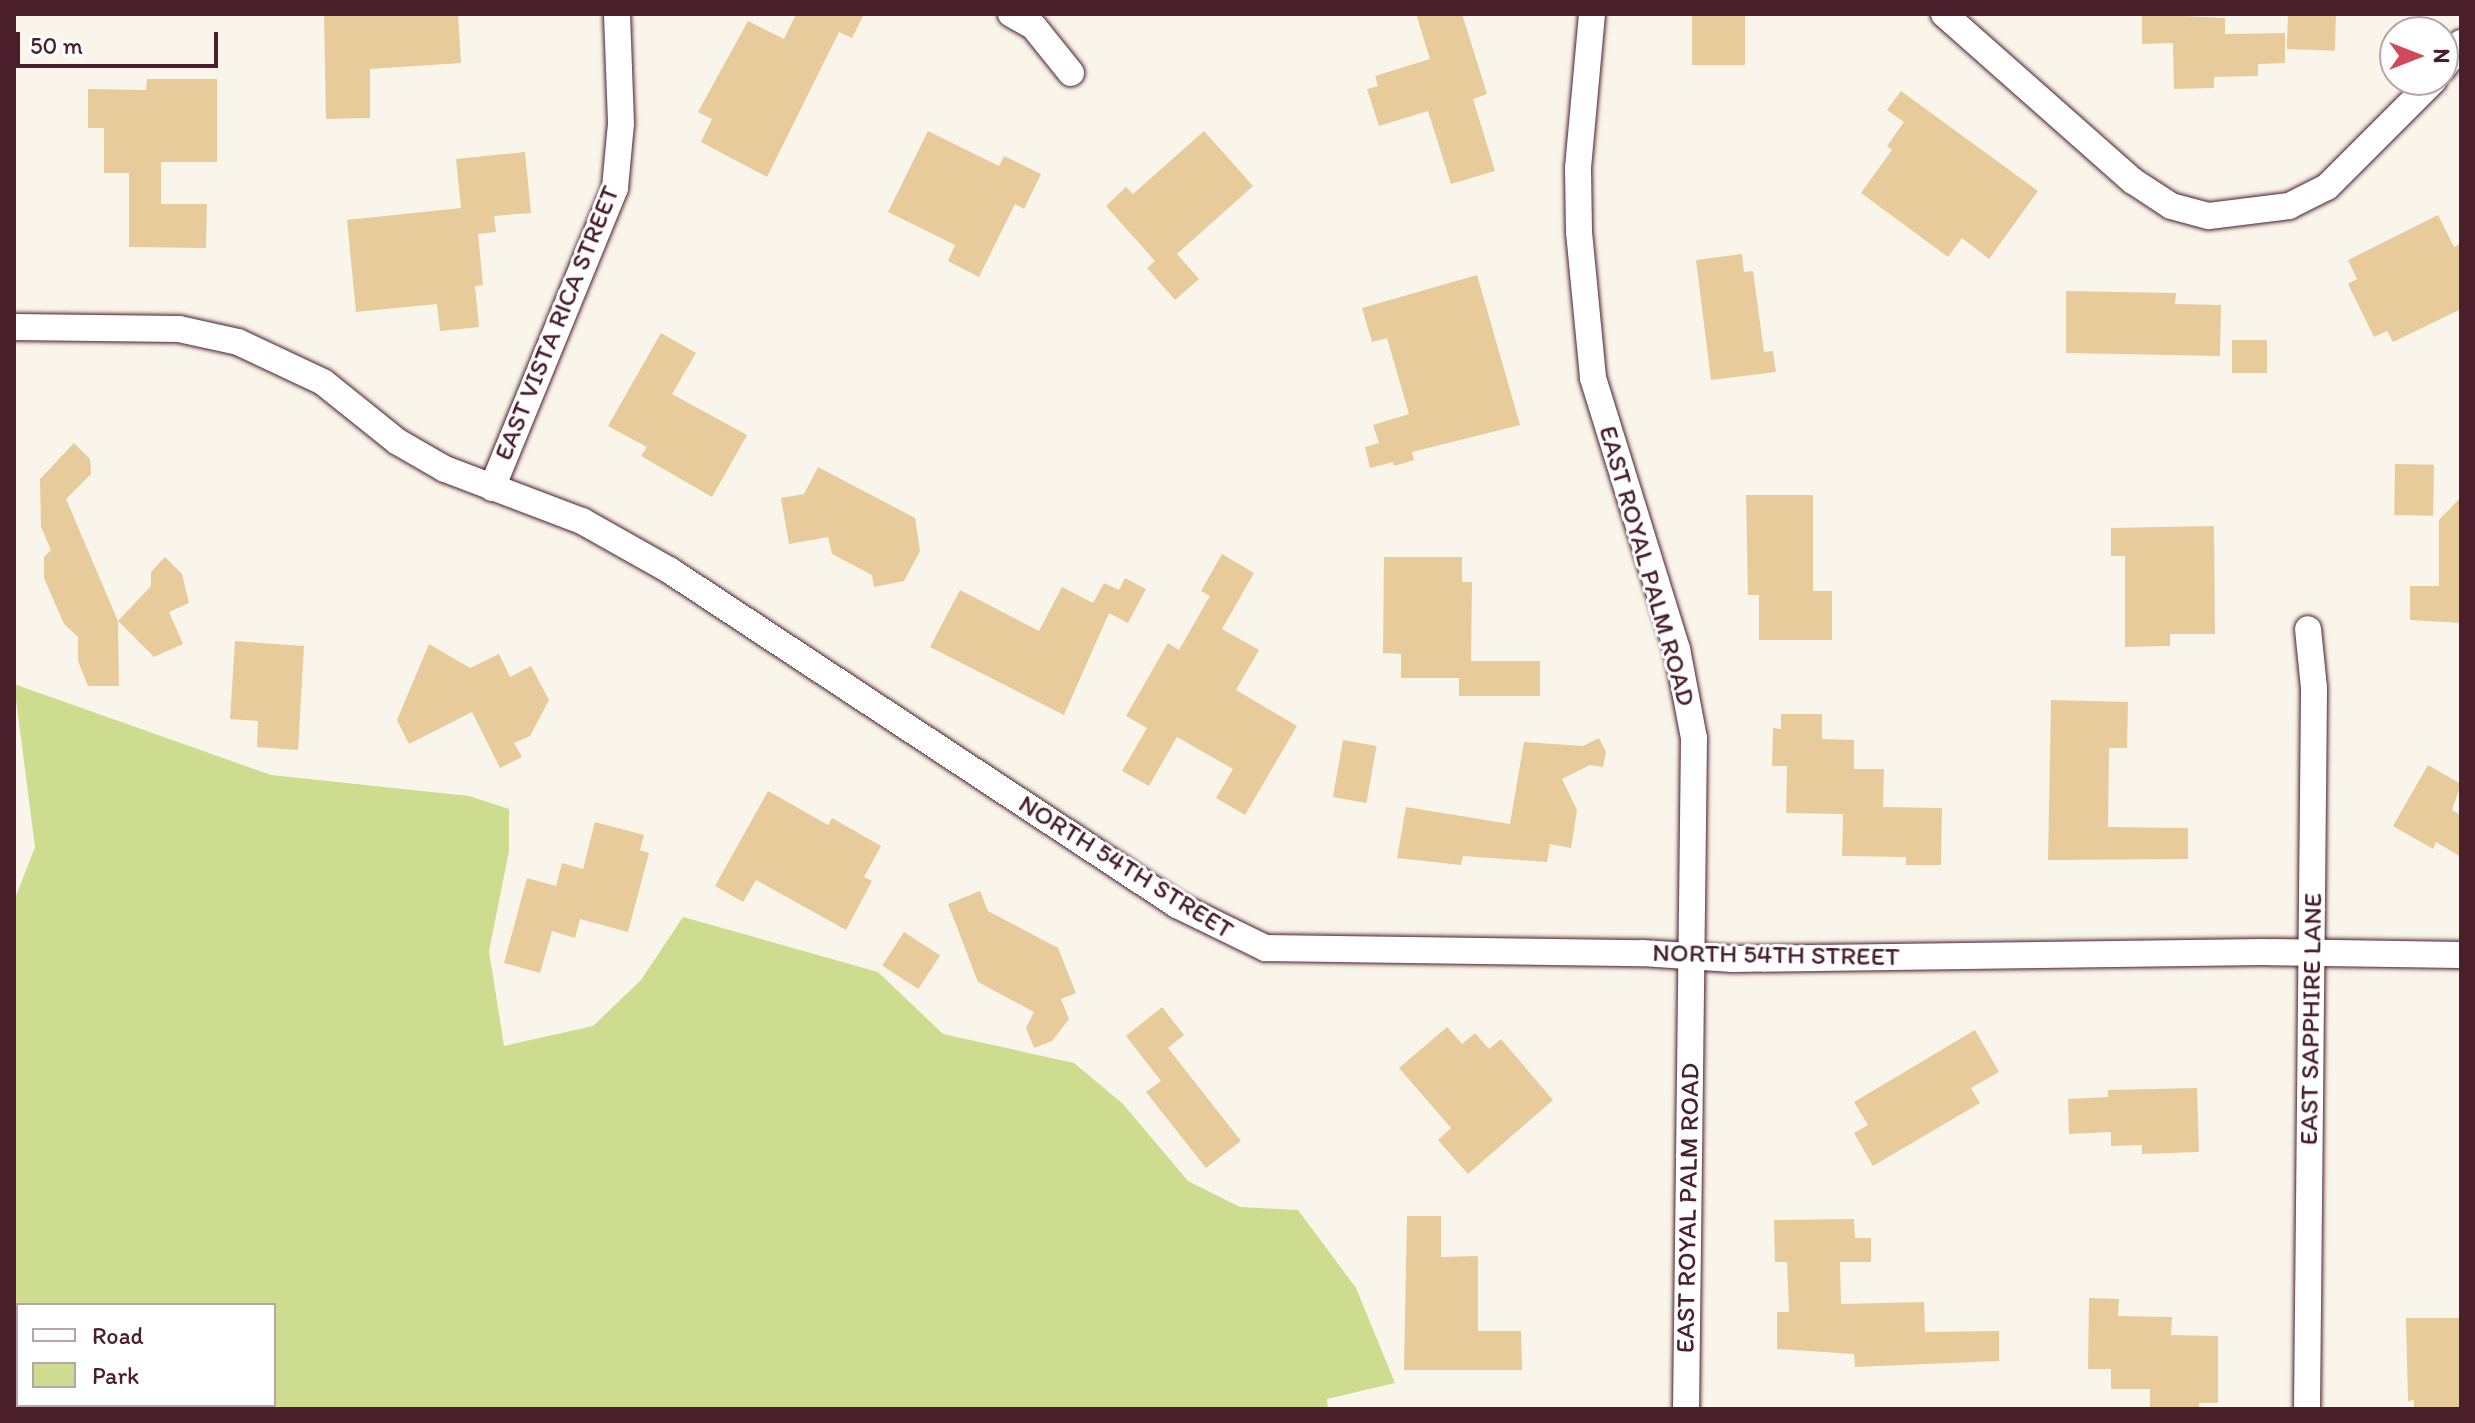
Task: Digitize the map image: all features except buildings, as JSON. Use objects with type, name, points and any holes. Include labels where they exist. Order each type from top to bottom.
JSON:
[{"type":"street","name":"EAST VISTA RICA STREET","points":[[492,488],[615,188],[621,123],[617,14]]},
{"type":"street","points":[[1011,14],[1034,27],[1071,73]]},
{"type":"street","name":"EAST ROYAL PALM ROAD","points":[[1592,14],[1578,168],[1586,326],[1593,378],[1686,686],[1694,738],[1686,1409]]},
{"type":"street","points":[[1944,14],[2133,181],[2171,206],[2209,216],[2289,206],[2327,187],[2418,96]]},
{"type":"street","name":"NORTH 54TH STREET","points":[[14,327],[179,329],[238,342],[323,382],[398,442],[492,488],[582,521],[669,570],[1177,905],[1265,948],[1691,956],[2461,955]]},
{"type":"street","name":"EAST SAPPHIRE LANE","points":[[2307,1409],[2314,688],[2308,629]]},
{"type":"green space","points":[[14,684],[271,775],[469,796],[509,809],[509,851],[489,951],[504,1046],[593,1026],[641,980],[683,917],[878,972],[943,1034],[1074,1063],[1123,1104],[1188,1181],[1240,1207],[1298,1210],[1356,1288],[1395,1383],[1327,1399],[1328,1409],[14,1409],[14,901],[35,847]]}]
